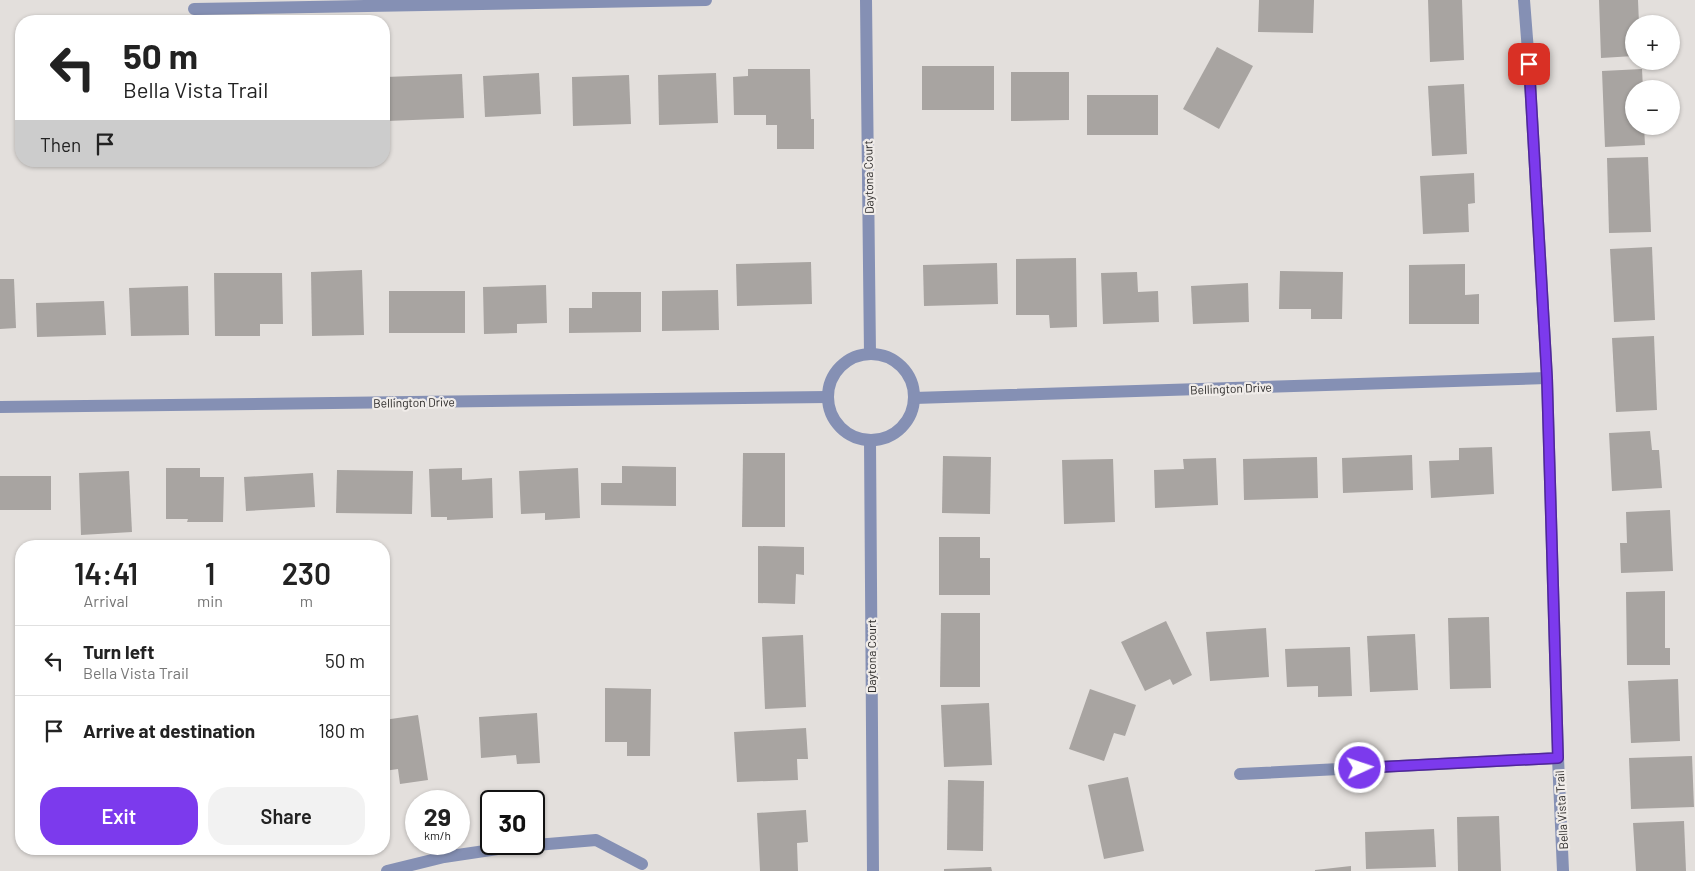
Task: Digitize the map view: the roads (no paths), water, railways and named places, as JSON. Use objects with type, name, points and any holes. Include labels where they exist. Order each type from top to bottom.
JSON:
[{"type":"street","points":[[194,9],[706,0]]},
{"type":"street","name":"Daytona Court","points":[[866,0],[870,354]]},
{"type":"street","name":"Bella Vista Trail","points":[[1524,0],[1547,378],[1563,871]]},
{"type":"street","points":[[870,354],[879,354],[893,359],[904,368],[912,380],[913,408],[907,421],[897,432],[884,439],[856,438],[843,431],[834,420],[828,407],[827,392],[831,379],[839,366],[851,358],[870,354]]},
{"type":"street","name":"Bellington Drive","points":[[914,398],[1547,378]]},
{"type":"street","name":"Bellington Drive","points":[[0,407],[828,397]]},
{"type":"street","name":"Daytona Court","points":[[870,440],[873,871]]},
{"type":"street","points":[[1240,774],[1558,758]]},
{"type":"street","points":[[387,871],[444,856],[512,847],[596,840],[642,864]]}]
